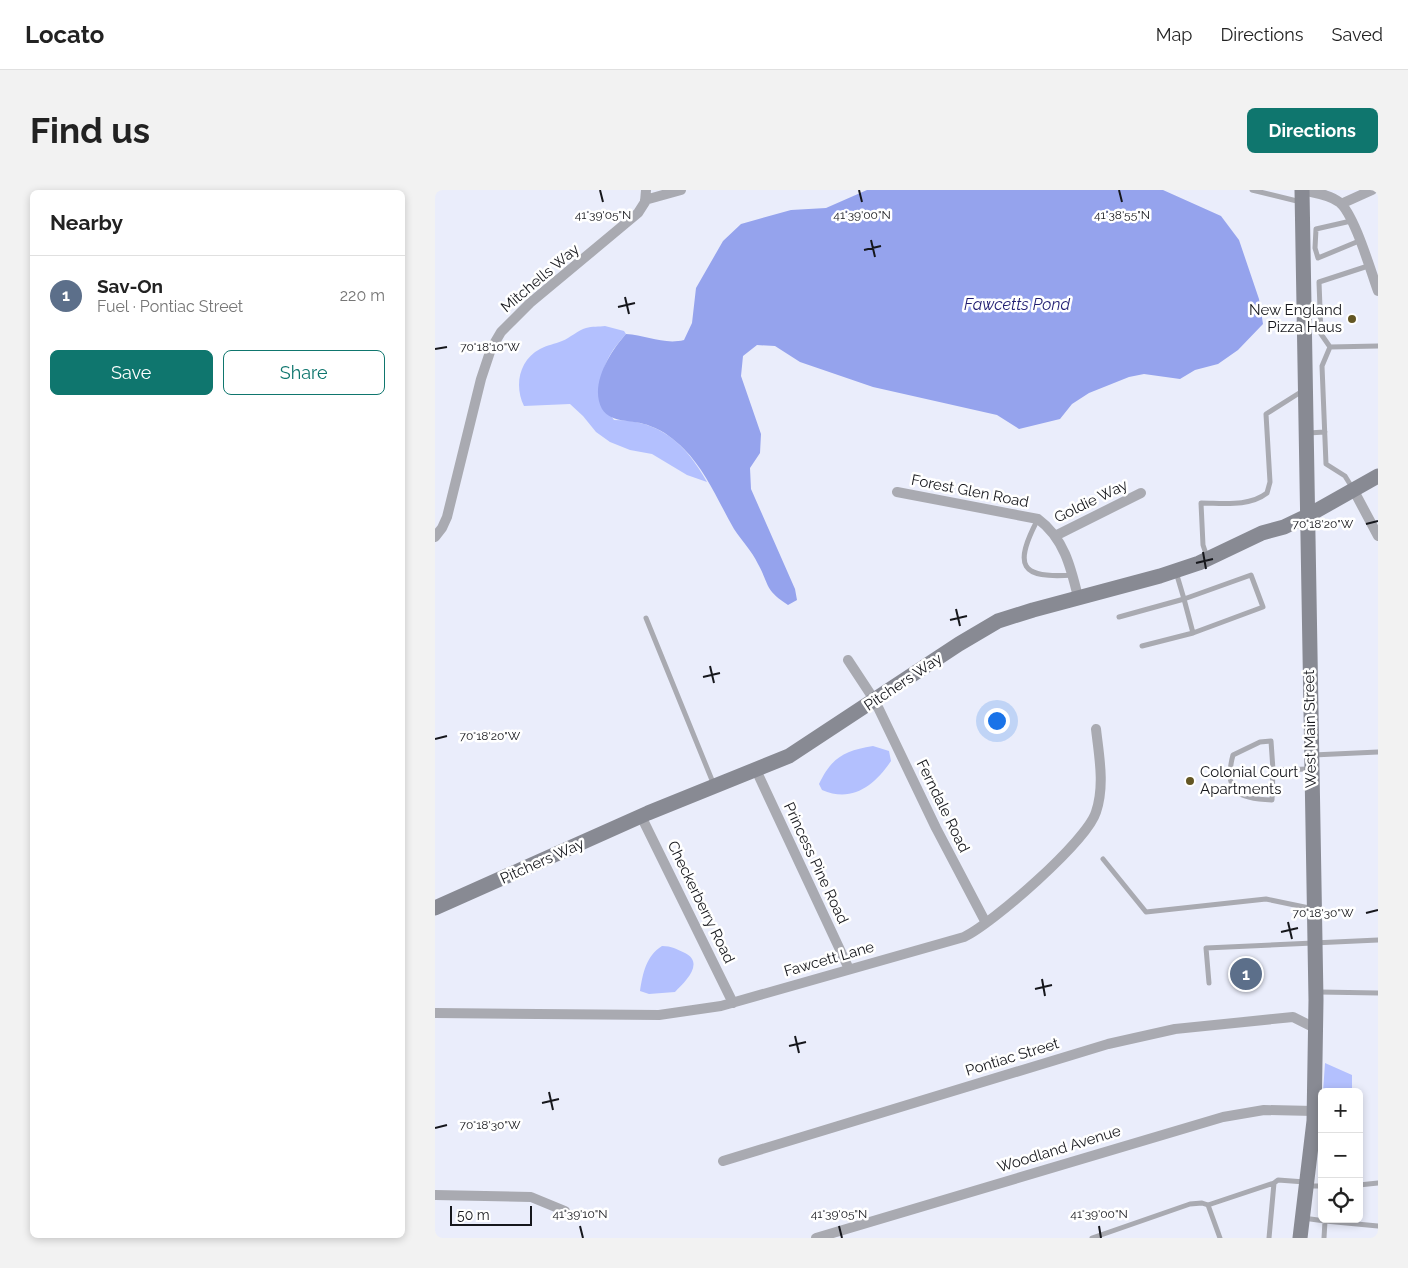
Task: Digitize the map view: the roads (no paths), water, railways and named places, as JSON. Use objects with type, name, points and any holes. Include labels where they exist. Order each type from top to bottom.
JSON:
[{"type":"main road","name":"West Main Street","points":[[1300,1238],[1312,1185],[1315,1028],[1315,942],[1303,366],[1302,194]]},
{"type":"main road","name":"Pitchers Way","points":[[435,908],[475,892],[641,816],[756,770],[799,750],[959,644],[999,622],[1175,572],[1208,559],[1262,533],[1284,527],[1378,476]]},
{"type":"street","name":"Mitchells Way","points":[[435,537],[443,528],[447,517],[484,368],[501,332],[530,304],[638,213],[646,195],[681,190]]},
{"type":"street","points":[[1341,204],[1373,190]]},
{"type":"street","points":[[1302,194],[1332,198],[1341,204],[1352,221],[1378,292]]},
{"type":"street","points":[[1353,489],[1378,536]]},
{"type":"street","name":"Forest Glen Road","points":[[897,492],[1038,520],[1055,536],[1073,575],[1078,598]]},
{"type":"street","name":"Goldie Way","points":[[1055,536],[1141,493]]},
{"type":"street","points":[[848,660],[875,701]]},
{"type":"street","name":"Ferndale Road","points":[[875,701],[936,828],[986,923]]},
{"type":"street","name":"Fawcett Lane","points":[[435,1013],[659,1015],[683,1013],[733,1003],[972,934],[1079,839],[1092,823],[1099,804],[1101,785],[1096,729]]},
{"type":"street","name":"Princess Pine Road","points":[[756,770],[849,969]]},
{"type":"street","name":"Checkerberry Road","points":[[641,816],[733,1003]]},
{"type":"street","name":"Pontiac Street","points":[[723,1161],[1108,1044],[1162,1031],[1193,1026],[1293,1017],[1315,1028]]},
{"type":"street","name":"Woodland Avenue","points":[[816,1238],[1208,1121],[1264,1110],[1314,1110]]},
{"type":"street","points":[[435,1195],[531,1197],[565,1211]]},
{"type":"lane","points":[[1252,190],[1302,194]]},
{"type":"lane","points":[[1352,221],[1316,229],[1315,248],[1317,258],[1359,241]]},
{"type":"lane","points":[[1330,347],[1321,334],[1319,282],[1368,266]]},
{"type":"lane","points":[[1303,333],[1321,334]]},
{"type":"lane","points":[[1330,347],[1378,346]]},
{"type":"lane","points":[[1330,347],[1322,366],[1326,464],[1345,476],[1353,489]]},
{"type":"lane","points":[[1303,366],[1322,366]]},
{"type":"lane","points":[[1208,559],[1203,545],[1201,503],[1249,502],[1259,499],[1267,493],[1270,482],[1266,414],[1304,389]]},
{"type":"lane","points":[[1305,433],[1325,432]]},
{"type":"lane","points":[[1038,520],[1025,548],[1024,562],[1027,569],[1038,575],[1073,575]]},
{"type":"lane","points":[[1175,572],[1193,632]]},
{"type":"lane","points":[[1119,617],[1184,599],[1251,575],[1263,606],[1193,632],[1143,646]]},
{"type":"lane","points":[[646,618],[715,786]]},
{"type":"lane","points":[[1271,741],[1273,770],[1272,800],[1249,799],[1237,794],[1229,780],[1233,755],[1260,742],[1271,741]]},
{"type":"lane","points":[[1273,770],[1310,762],[1378,752]]},
{"type":"lane","points":[[1103,859],[1145,912],[1265,899],[1314,910]]},
{"type":"lane","points":[[1209,983],[1206,948],[1378,940]]},
{"type":"lane","points":[[1315,992],[1378,993]]},
{"type":"lane","points":[[1208,1205],[1278,1180],[1312,1185]]},
{"type":"lane","points":[[1269,1238],[1274,1183]]},
{"type":"lane","points":[[1363,1185],[1378,1183]]},
{"type":"lane","points":[[1095,1238],[1190,1204],[1203,1202],[1208,1205],[1220,1238]]},
{"type":"lane","points":[[1303,1218],[1318,1220]]},
{"type":"lane","points":[[1323,1238],[1325,1223]]},
{"type":"lane","points":[[1346,1223],[1378,1226]]},
{"type":"water","name":"Fawcetts Pond","points":[[867,190],[1163,190],[1221,216],[1239,240],[1259,299],[1263,324],[1238,350],[1218,364],[1195,370],[1180,379],[1144,374],[1129,377],[1089,393],[1072,404],[1060,419],[1019,429],[997,415],[873,387],[800,362],[775,346],[757,345],[743,356],[741,376],[761,434],[760,453],[750,468],[751,489],[795,589],[797,600],[788,605],[771,591],[756,559],[734,529],[706,477],[692,458],[676,442],[660,430],[644,424],[617,419],[606,414],[599,400],[600,379],[608,359],[626,334],[662,341],[684,340],[692,323],[696,288],[723,241],[741,224],[791,210],[826,208]]},
{"type":"place","name":"New England Pizza Haus","points":[[1352,319]]},
{"type":"place","name":"Colonial Court Apartments","points":[[1190,781]]},
{"type":"place","name":"Sav-On","points":[[1246,974]]}]
